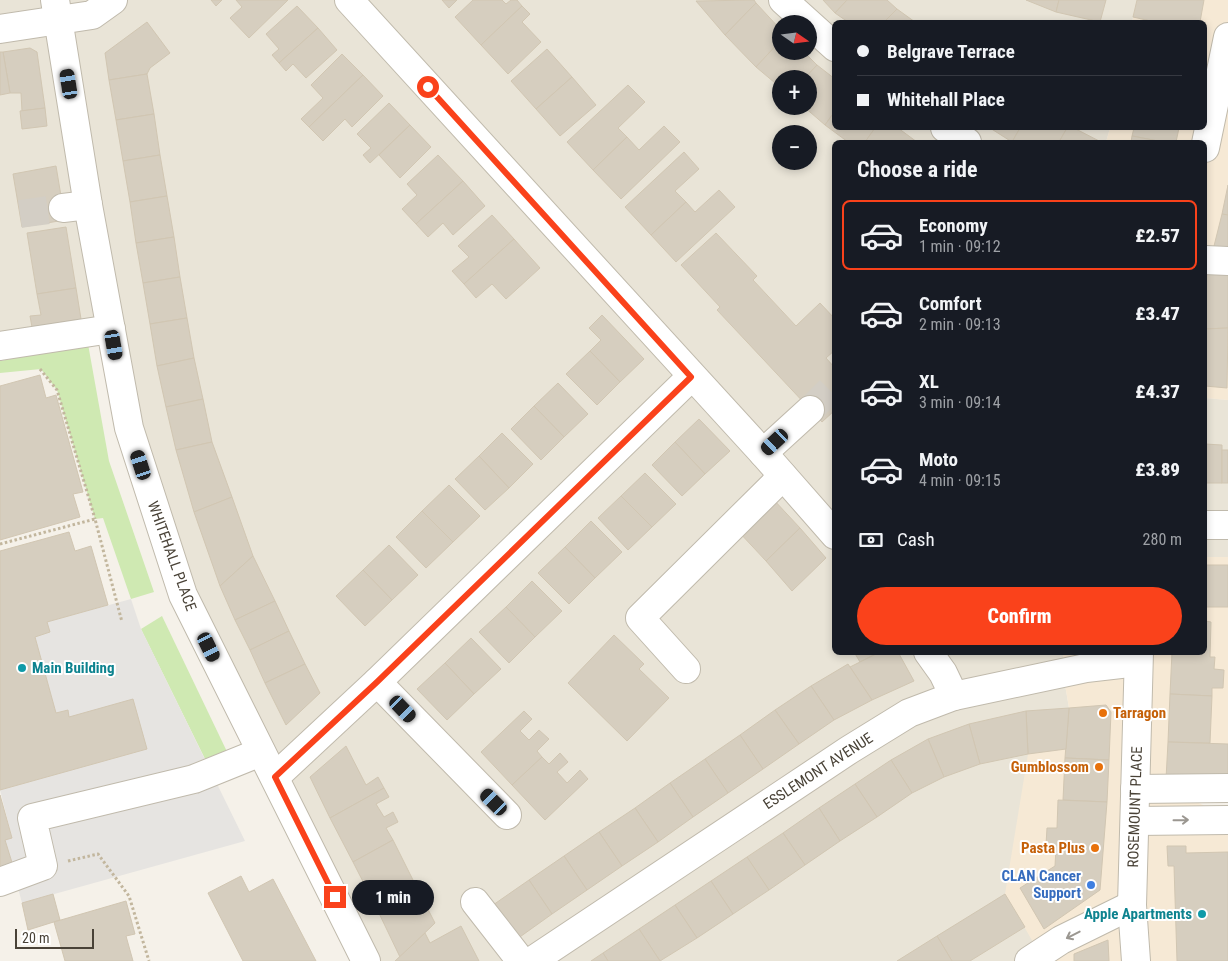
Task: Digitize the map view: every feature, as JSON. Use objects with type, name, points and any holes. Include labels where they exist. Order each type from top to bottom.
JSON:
[{"type":"street","points":[[0,29],[57,10],[92,15],[113,0]]},
{"type":"street","points":[[349,0],[691,377],[763,453],[832,532]]},
{"type":"street","points":[[783,0],[832,45]]},
{"type":"street","name":"WHITEHALL PLACE","points":[[57,10],[75,207],[111,329],[129,428],[183,595],[366,961]]},
{"type":"street","points":[[1207,140],[1227,46]]},
{"type":"street","points":[[948,130],[964,140]]},
{"type":"street","points":[[1207,260],[1228,261]]},
{"type":"street","points":[[0,346],[111,329]]},
{"type":"street","points":[[275,777],[377,682],[691,377]]},
{"type":"street","points":[[763,453],[810,410]]},
{"type":"street","points":[[686,669],[640,618],[783,476]]},
{"type":"street","points":[[1207,525],[1228,525]]},
{"type":"street","points":[[930,655],[943,673],[954,696]]},
{"type":"street","name":"ESSLEMONT AVENUE","points":[[532,961],[849,750],[909,713],[954,696],[1139,657]]},
{"type":"street","name":"ROSEMOUNT PLACE","points":[[1136,961],[1132,905],[1139,657]]},
{"type":"street","points":[[377,682],[507,815]]},
{"type":"street","points":[[0,882],[43,866],[32,818],[194,779],[261,752]]},
{"type":"street","points":[[1135,789],[1228,788]]},
{"type":"street","points":[[1134,821],[1228,820]]},
{"type":"street","points":[[475,902],[521,961]]},
{"type":"street","points":[[1029,961],[1061,940],[1132,905]]},
{"type":"path","points":[[33,370],[42,369],[57,390],[95,519],[122,622]]},
{"type":"path","points":[[0,544],[95,519]]},
{"type":"path","points":[[43,866],[98,854],[129,896],[149,961]]},
{"type":"shaded area","points":[[0,0],[1137,0],[1132,20],[832,20],[832,130],[1109,130],[1107,140],[832,140],[832,655],[1063,655],[1063,673],[1069,708],[1066,749],[1025,927],[1042,961],[365,961],[183,595],[111,329],[0,346]]},
{"type":"shaded area","points":[[1137,0],[1228,0],[1228,400],[1207,398],[1207,140],[1107,140],[1109,130],[1207,130],[1207,20],[1132,20]]},
{"type":"shaded area","points":[[1207,398],[1228,400],[1228,557],[1207,557]]},
{"type":"shaded area","points":[[1207,557],[1228,557],[1228,784],[1160,783],[1228,818],[1228,961],[1042,961],[1040,954],[1005,894],[1028,754],[1066,749],[1069,708],[1063,673],[1063,655],[1207,655]]},
{"type":"shaded area","points":[[131,599],[141,629],[245,841],[22,903],[5,840],[12,838],[0,790],[146,749],[69,717],[67,710],[56,713],[35,637],[50,632],[47,622]]},
{"type":"green space","points":[[88,344],[109,461],[154,592],[131,599],[103,518],[95,519],[57,390],[41,369],[0,373],[0,361]]},
{"type":"green space","points":[[162,616],[231,760],[210,769],[141,629]]},
{"type":"building","points":[[211,0],[222,0],[216,6]]},
{"type":"building","points":[[236,0],[288,0],[249,38],[230,18],[242,7]]},
{"type":"building","points":[[442,0],[457,0],[449,8]]},
{"type":"building","points":[[473,0],[502,0],[506,4],[511,0],[517,0],[522,6],[481,45],[455,17]]},
{"type":"building","points":[[754,0],[756,3],[725,35],[696,1]]},
{"type":"building","points":[[823,0],[847,0],[835,13]]},
{"type":"building","points":[[847,0],[887,0],[897,9],[886,20],[845,20],[835,13]]},
{"type":"building","points":[[1026,0],[1059,0],[1056,12]]},
{"type":"building","points":[[1059,0],[1106,0],[1101,20],[1091,20],[1056,12]]},
{"type":"building","points":[[1137,0],[1204,0],[1200,20],[1146,20],[1133,17]]},
{"type":"building","points":[[756,3],[772,20],[772,50],[756,67],[725,35]]},
{"type":"building","points":[[297,6],[318,28],[279,63],[272,55],[279,49],[266,34]]},
{"type":"building","points":[[522,6],[530,14],[522,22],[541,42],[508,74],[481,45]]},
{"type":"building","points":[[897,9],[912,20],[886,20]]},
{"type":"building","points":[[147,22],[170,53],[150,68],[147,74],[109,80],[105,53]]},
{"type":"building","points":[[318,28],[337,50],[306,78],[293,64],[286,71],[279,63]]},
{"type":"building","points":[[30,48],[37,52],[45,108],[22,111],[21,93],[10,93],[3,52]]},
{"type":"building","points":[[547,49],[572,77],[536,109],[511,81]]},
{"type":"building","points":[[772,50],[772,60],[812,60],[817,65],[812,70],[772,70],[772,80],[756,67]]},
{"type":"building","points":[[0,52],[3,52],[10,93],[0,95]]},
{"type":"building","points":[[342,54],[363,75],[309,127],[301,119],[323,98],[311,85]]},
{"type":"building","points":[[817,65],[832,77],[832,115],[825,125],[813,115],[817,115],[817,70],[812,70]]},
{"type":"building","points":[[147,74],[154,114],[116,120],[109,80]]},
{"type":"building","points":[[363,75],[383,96],[352,127],[345,119],[323,141],[309,127]]},
{"type":"building","points":[[572,77],[596,105],[560,136],[536,109]]},
{"type":"building","points":[[628,85],[645,102],[618,128],[627,137],[593,170],[567,142]]},
{"type":"building","points":[[389,103],[410,125],[370,163],[363,155],[371,148],[357,134]]},
{"type":"building","points":[[45,108],[47,126],[22,129],[20,111]]},
{"type":"building","points":[[154,114],[160,155],[123,161],[116,120]]},
{"type":"building","points":[[832,115],[832,130],[874,130],[866,140],[845,140],[825,125]]},
{"type":"building","points":[[410,125],[431,147],[400,178],[379,155]]},
{"type":"building","points":[[664,126],[680,142],[621,199],[593,170],[627,137],[639,150]]},
{"type":"building","points":[[874,130],[901,130],[914,140],[866,140]]},
{"type":"building","points":[[993,130],[1019,130],[1013,140],[1009,140]]},
{"type":"building","points":[[1019,130],[1066,130],[1060,140],[1013,140]]},
{"type":"building","points":[[1066,130],[1078,130],[1097,140],[1060,140]]},
{"type":"building","points":[[1134,130],[1179,130],[1176,140],[1153,140],[1132,136]]},
{"type":"building","points":[[1132,136],[1153,140],[1131,140]]},
{"type":"building","points":[[684,152],[699,169],[675,191],[686,202],[651,235],[625,207]]},
{"type":"building","points":[[160,155],[167,196],[130,202],[123,161]]},
{"type":"building","points":[[438,155],[463,181],[416,224],[402,209],[417,195],[407,184]]},
{"type":"building","points":[[56,166],[65,220],[22,227],[13,174]]},
{"type":"building","points":[[463,181],[485,206],[453,235],[443,223],[428,237],[416,224]]},
{"type":"building","points":[[1228,185],[1228,215],[1222,214]]},
{"type":"building","points":[[719,190],[735,207],[676,262],[651,235],[686,202],[695,212]]},
{"type":"building","points":[[167,196],[174,237],[136,243],[130,202]]},
{"type":"building","points":[[1222,214],[1228,215],[1228,250],[1213,250]]},
{"type":"building","points":[[492,215],[514,239],[464,284],[452,271],[469,257],[458,246]]},
{"type":"building","points":[[66,227],[76,288],[37,294],[27,233]]},
{"type":"building","points":[[716,233],[757,276],[753,280],[796,326],[820,303],[832,316],[832,353],[826,358],[832,365],[832,413],[822,422],[717,310],[720,307],[681,265]]},
{"type":"building","points":[[174,237],[180,277],[143,283],[136,243]]},
{"type":"building","points":[[514,239],[540,268],[506,299],[492,284],[476,298],[464,284]]},
{"type":"building","points":[[1208,269],[1228,270],[1228,328],[1207,329]]},
{"type":"building","points":[[180,277],[187,318],[150,324],[143,283]]},
{"type":"building","points":[[76,288],[81,319],[32,327],[30,316],[41,315],[37,294]]},
{"type":"building","points":[[602,315],[644,359],[620,382],[590,351],[601,340],[589,328]]},
{"type":"building","points":[[187,318],[194,358],[157,366],[150,324]]},
{"type":"building","points":[[1228,328],[1227,388],[1207,386],[1207,329]]},
{"type":"building","points":[[590,351],[620,382],[597,405],[566,374]]},
{"type":"building","points":[[194,358],[203,399],[166,407],[157,366]]},
{"type":"building","points":[[40,375],[46,398],[56,395],[83,492],[73,494],[80,517],[0,540],[0,386]]},
{"type":"building","points":[[558,383],[588,414],[564,437],[534,406]]},
{"type":"building","points":[[203,399],[212,442],[176,450],[166,407]]},
{"type":"building","points":[[534,406],[564,437],[541,460],[511,429]]},
{"type":"building","points":[[699,419],[730,451],[705,474],[675,442]]},
{"type":"building","points":[[502,433],[533,464],[509,488],[479,456]]},
{"type":"building","points":[[212,442],[232,497],[194,512],[176,450]]},
{"type":"building","points":[[675,442],[705,474],[682,496],[652,465]]},
{"type":"building","points":[[1207,444],[1222,445],[1222,483],[1207,483]]},
{"type":"building","points":[[1222,450],[1228,450],[1228,483],[1222,483]]},
{"type":"building","points":[[479,456],[509,488],[485,510],[455,479]]},
{"type":"building","points":[[645,473],[676,504],[652,527],[621,496]]},
{"type":"building","points":[[449,485],[480,516],[453,542],[422,511]]},
{"type":"building","points":[[621,496],[652,527],[628,550],[598,518]]},
{"type":"building","points":[[232,497],[253,556],[220,586],[194,512]]},
{"type":"building","points":[[773,499],[800,528],[766,561],[738,531]]},
{"type":"building","points":[[422,511],[453,542],[426,568],[396,537]]},
{"type":"building","points":[[591,521],[622,552],[595,578],[565,547]]},
{"type":"building","points":[[800,528],[826,558],[792,591],[766,561]]},
{"type":"building","name":"Main Building","points":[[69,532],[75,551],[91,546],[108,605],[47,622],[50,632],[35,637],[56,713],[68,710],[69,717],[133,699],[147,749],[0,790],[0,551]]},
{"type":"building","points":[[389,545],[418,575],[392,600],[363,570]]},
{"type":"building","points":[[565,547],[595,578],[569,604],[538,573]]},
{"type":"building","points":[[253,556],[275,601],[235,620],[220,586]]},
{"type":"building","points":[[1207,565],[1228,565],[1228,607],[1207,607]]},
{"type":"building","points":[[363,570],[392,600],[365,626],[336,596]]},
{"type":"building","points":[[532,581],[562,611],[535,637],[506,607]]},
{"type":"building","points":[[275,601],[289,631],[250,650],[235,620]]},
{"type":"building","points":[[506,607],[535,637],[509,663],[479,632]]},
{"type":"building","points":[[1207,621],[1211,622],[1210,657],[1215,657],[1214,669],[1224,670],[1223,688],[1212,688],[1212,696],[1170,694],[1172,655],[1207,655]]},
{"type":"building","points":[[289,631],[305,664],[265,683],[250,650]]},
{"type":"building","points":[[614,635],[644,664],[639,669],[669,698],[627,741],[568,683]]},
{"type":"building","points":[[471,638],[501,669],[474,694],[445,663]]},
{"type":"building","points":[[856,655],[874,655],[860,662]]},
{"type":"building","points":[[874,655],[900,655],[914,681],[872,700],[850,667]]},
{"type":"building","points":[[445,663],[474,694],[447,720],[417,689]]},
{"type":"building","points":[[305,664],[320,693],[286,725],[265,683]]},
{"type":"building","points":[[848,664],[872,700],[834,720],[811,686]]},
{"type":"building","points":[[811,686],[834,720],[799,744],[775,710]]},
{"type":"building","points":[[1170,694],[1212,696],[1210,743],[1168,742]]},
{"type":"building","points":[[1106,705],[1111,712],[1109,760],[1065,758],[1069,708]]},
{"type":"building","points":[[1069,708],[1066,749],[1028,754],[1026,711]]},
{"type":"building","points":[[775,710],[799,744],[763,769],[740,735]]},
{"type":"building","points":[[524,711],[532,719],[520,731],[529,740],[539,730],[549,739],[537,751],[542,757],[512,785],[481,752]]},
{"type":"building","points":[[1026,711],[1028,754],[980,764],[969,724]]},
{"type":"building","points":[[969,724],[980,764],[944,777],[928,739]]},
{"type":"building","points":[[740,735],[763,769],[728,793],[705,759]]},
{"type":"building","points":[[928,739],[944,777],[912,793],[891,760]]},
{"type":"building","points":[[1168,742],[1228,744],[1228,782],[1166,779]]},
{"type":"building","points":[[346,746],[366,785],[378,777],[384,788],[330,818],[310,777]]},
{"type":"building","points":[[560,753],[568,762],[557,772],[567,783],[580,770],[588,779],[545,820],[512,785],[542,757],[549,764]]},
{"type":"building","points":[[1065,758],[1109,760],[1107,802],[1063,800]]},
{"type":"building","points":[[705,759],[728,793],[693,817],[670,783]]},
{"type":"building","points":[[891,760],[912,793],[877,817],[855,784]]},
{"type":"building","points":[[670,783],[693,817],[658,842],[635,808]]},
{"type":"building","points":[[855,784],[877,817],[840,841],[819,808]]},
{"type":"building","points":[[384,788],[389,797],[376,804],[384,817],[393,812],[398,822],[386,828],[393,840],[353,862],[330,818]]},
{"type":"building","points":[[0,795],[12,838],[5,840],[14,869],[0,873]]},
{"type":"building","points":[[1058,800],[1107,802],[1100,890],[1044,929],[1020,888],[1055,866],[1056,847],[1046,845],[1047,828],[1057,828]]},
{"type":"building","points":[[635,808],[658,842],[622,866],[599,832]]},
{"type":"building","points":[[819,808],[840,841],[805,865],[783,833]]},
{"type":"building","points":[[599,832],[622,866],[587,890],[564,856]]},
{"type":"building","points":[[783,833],[805,865],[769,890],[747,857]]},
{"type":"building","points":[[393,840],[416,886],[376,907],[353,862]]},
{"type":"building","name":"Apple Apartments","points":[[1167,846],[1186,846],[1186,853],[1228,852],[1228,961],[1177,961],[1174,866],[1168,866]]},
{"type":"building","points":[[564,856],[587,890],[552,914],[529,880]]},
{"type":"building","points":[[747,857],[769,890],[733,914],[711,881]]},
{"type":"building","points":[[241,876],[249,892],[273,879],[316,961],[243,961],[208,893]]},
{"type":"building","points":[[529,880],[552,914],[517,939],[493,905]]},
{"type":"building","points":[[711,881],[733,914],[697,938],[675,905]]},
{"type":"building","points":[[416,886],[435,923],[400,957],[376,907]]},
{"type":"building","points":[[53,894],[60,920],[28,930],[22,903]]},
{"type":"building","points":[[1005,894],[1025,927],[970,961],[952,961],[937,936]]},
{"type":"building","points":[[126,901],[135,934],[126,936],[133,961],[65,961],[54,922]]},
{"type":"building","points":[[675,905],[697,938],[660,961],[639,929]]},
{"type":"building","points":[[461,926],[479,961],[395,961],[425,933],[430,943]]},
{"type":"building","points":[[639,929],[660,961],[608,961],[603,953]]},
{"type":"building","points":[[937,936],[952,961],[897,961]]},
{"type":"building","points":[[1108,940],[1109,961],[1074,961],[1074,954]]},
{"type":"building","points":[[603,953],[608,961],[591,961]]},
{"type":"tunnel","points":[[20,214],[63,208]]},
{"type":"tunnel","points":[[810,410],[832,388]]},
{"type":"place","name":"Main Building","points":[[22,668]]},
{"type":"place","name":"Tarragon","points":[[1103,713]]},
{"type":"place","name":"Gumblossom","points":[[1099,767]]},
{"type":"place","name":"Pasta Plus","points":[[1095,848]]},
{"type":"place","name":"CLAN Cancer Support","points":[[1091,885]]},
{"type":"place","name":"Apple Apartments","points":[[1202,914]]},
{"type":"route","points":[[335,897],[275,777],[377,682],[691,377],[428,87]]}]
